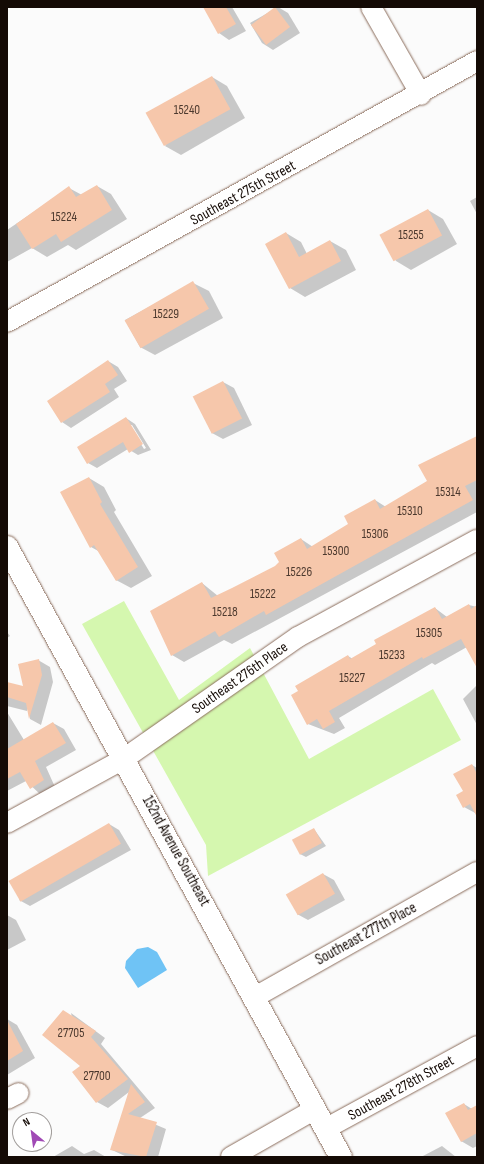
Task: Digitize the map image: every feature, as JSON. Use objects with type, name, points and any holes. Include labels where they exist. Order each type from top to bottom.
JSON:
[{"type":"street","points":[[371,7],[421,95]]},
{"type":"street","name":"Southeast 275th Street","points":[[7,322],[421,95],[477,61]]},
{"type":"street","name":"Southeast 276th Place","points":[[7,823],[126,758],[298,637],[477,540]]},
{"type":"street","name":"152nd Avenue Southeast","points":[[7,547],[126,758],[255,996],[325,1130],[341,1157]]},
{"type":"street","name":"Southeast 277th Place","points":[[255,996],[477,872]]},
{"type":"street","name":"Southeast 278th Street","points":[[325,1130],[477,1046]]},
{"type":"street","points":[[231,1157],[315,1109]]},
{"type":"green space","points":[[124,601],[179,700],[250,648],[309,759],[433,689],[461,740],[208,876],[206,845],[82,624]]},
{"type":"water","points":[[148,947],[157,952],[167,970],[138,988],[125,968],[126,961],[137,949]]},
{"type":"building","points":[[203,7],[226,7],[236,24],[218,34]]},
{"type":"building","points":[[275,7],[290,27],[266,45],[251,25]]},
{"type":"building","points":[[212,76],[230,109],[164,146],[146,113]]},
{"type":"building","points":[[97,185],[112,210],[61,242],[56,234],[32,249],[16,224],[69,186],[76,197]]},
{"type":"building","points":[[428,209],[442,235],[394,261],[379,235]]},
{"type":"building","points":[[286,232],[299,257],[330,240],[341,261],[289,289],[265,244]]},
{"type":"building","points":[[193,281],[209,309],[141,348],[125,320]]},
{"type":"building","points":[[108,360],[118,375],[105,384],[110,392],[61,423],[47,401]]},
{"type":"building","points":[[223,381],[242,418],[212,434],[193,396]]},
{"type":"building","points":[[126,417],[143,444],[129,453],[123,442],[87,464],[77,447]]},
{"type":"building","points":[[477,436],[477,480],[465,486],[473,500],[266,615],[264,611],[219,637],[215,631],[171,656],[150,611],[202,582],[211,598],[232,588],[275,566],[279,562],[274,553],[301,538],[307,549],[348,524],[344,516],[375,499],[380,509],[427,481],[418,465]]},
{"type":"building","points":[[89,477],[102,502],[100,504],[138,567],[116,581],[94,545],[90,548],[60,492]]},
{"type":"building","points":[[469,604],[471,609],[477,605],[477,668],[461,639],[423,659],[422,657],[329,711],[335,722],[323,729],[317,719],[307,725],[291,695],[298,691],[295,686],[348,655],[350,659],[376,644],[374,640],[435,607],[442,619]]},
{"type":"building","points":[[39,659],[42,675],[29,719],[26,703],[7,697],[7,682],[23,686],[18,664]]},
{"type":"building","points":[[53,722],[66,743],[35,761],[44,780],[30,789],[20,772],[7,779],[7,749]]},
{"type":"building","points":[[472,764],[477,774],[477,817],[470,804],[463,808],[456,795],[463,791],[453,774]]},
{"type":"building","points":[[109,823],[121,844],[21,902],[9,881]]},
{"type":"building","points":[[314,828],[322,843],[300,855],[292,840]]},
{"type":"building","points":[[323,873],[335,894],[298,915],[286,895]]},
{"type":"building","points":[[63,1010],[96,1031],[91,1037],[128,1079],[96,1103],[72,1072],[80,1066],[42,1035]]},
{"type":"building","points":[[7,1020],[23,1051],[7,1061]]},
{"type":"building","points":[[131,1084],[145,1102],[128,1114],[157,1122],[146,1157],[110,1150]]},
{"type":"building","points":[[464,1103],[468,1110],[477,1105],[477,1133],[461,1142],[445,1113]]}]
